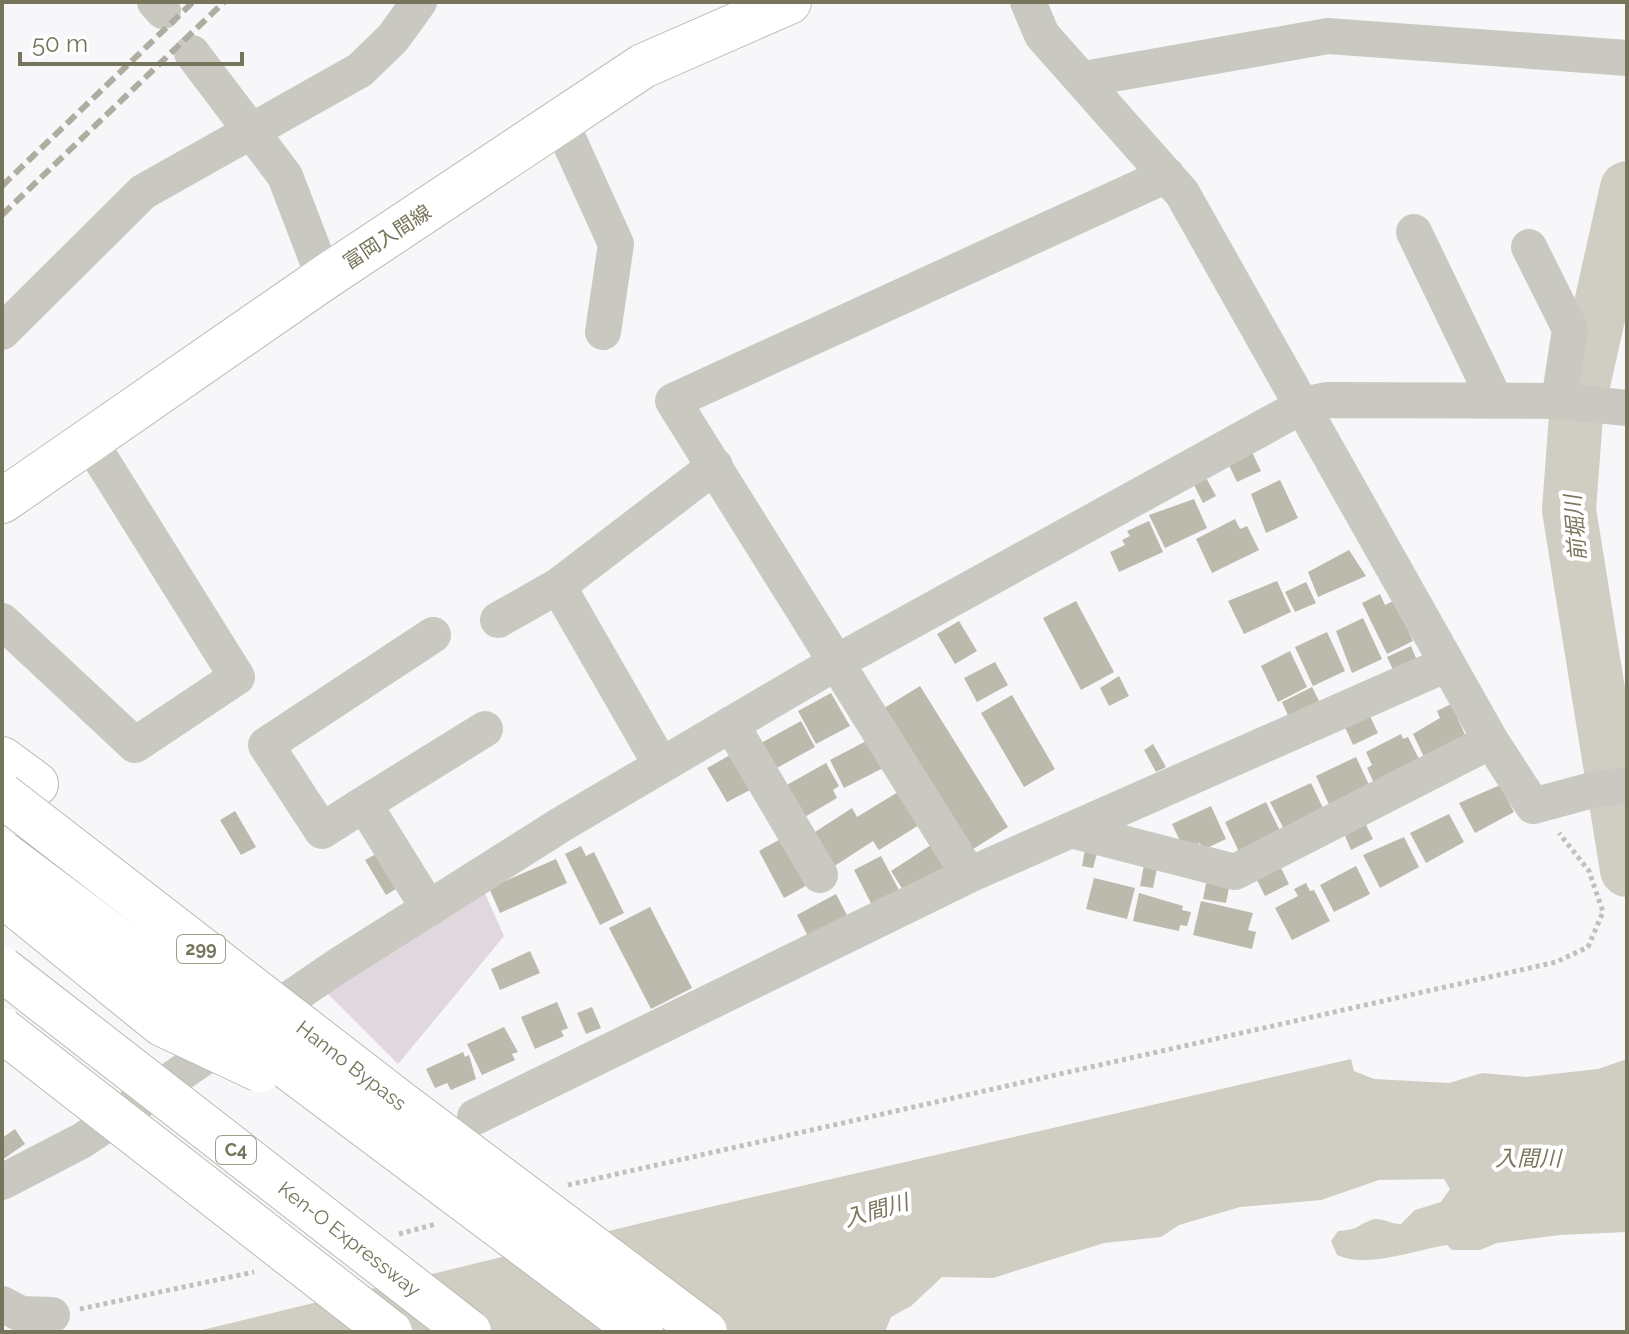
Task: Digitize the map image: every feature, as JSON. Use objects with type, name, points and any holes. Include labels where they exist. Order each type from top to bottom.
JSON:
[{"type":"main road","name":"富岡入間線","points":[[2,501],[324,278],[643,66],[789,2]]},
{"type":"main road","name":"Hanno Bypass","points":[[13,779],[382,1089],[705,1332]]},
{"type":"main road","name":"Hanno Bypass","points":[[2,853],[641,1332]]},
{"type":"main road","points":[[2,894],[162,1024],[342,1109]]},
{"type":"main road","name":"Ken-O Expressway","points":[[2,969],[469,1332]]},
{"type":"main road","name":"C4","points":[[2,1030],[390,1332]]},
{"type":"street","points":[[2,332],[143,192],[254,133],[360,70],[393,38],[419,2]]},
{"type":"street","points":[[1028,2],[1042,35],[1182,193],[1491,741],[1533,806],[1612,787]]},
{"type":"street","points":[[1084,79],[1328,36],[1627,58]]},
{"type":"street","points":[[192,53],[285,176],[324,278]]},
{"type":"street","points":[[561,123],[616,244],[603,332]]},
{"type":"street","points":[[969,875],[673,401],[1167,175]]},
{"type":"street","points":[[1414,232],[1495,400]]},
{"type":"street","points":[[1529,247],[1570,329],[1559,401]]},
{"type":"street","points":[[2,1182],[83,1140],[336,967],[661,765],[837,662],[1304,405],[1326,400],[1495,400],[1612,406]]},
{"type":"street","points":[[2,621],[135,745],[237,677],[89,440]]},
{"type":"street","points":[[498,620],[558,586],[715,466]]},
{"type":"street","points":[[558,586],[661,765]]},
{"type":"street","points":[[433,635],[266,745],[322,831],[485,729]]},
{"type":"street","points":[[475,1117],[969,875],[1447,664]]},
{"type":"street","points":[[731,724],[820,875]]},
{"type":"street","points":[[1071,830],[1235,872],[1491,741]]},
{"type":"street","points":[[364,804],[429,909]]},
{"type":"street","points":[[2,1304],[21,1314],[52,1315]]},
{"type":"path","points":[[566,1186],[611,1173],[1556,962],[1588,947],[1603,912],[1589,871],[1533,806]]},
{"type":"path","points":[[385,1238],[445,1221]]},
{"type":"path","points":[[52,1315],[264,1270]]},
{"type":"shaded area","points":[[482,887],[504,936],[398,1064],[322,988]]},
{"type":"water","name":"入間川","points":[[1351,1059],[1354,1071],[1374,1079],[1449,1083],[1482,1073],[1526,1077],[1598,1069],[1627,1059],[1627,1232],[1560,1235],[1497,1243],[1480,1250],[1452,1250],[1447,1245],[1376,1259],[1349,1259],[1337,1255],[1331,1241],[1338,1231],[1353,1229],[1373,1219],[1401,1224],[1415,1210],[1441,1202],[1450,1189],[1444,1179],[1379,1180],[1321,1200],[1240,1207],[1179,1225],[1161,1237],[1104,1243],[993,1278],[942,1277],[911,1306],[891,1317],[885,1332],[194,1332],[654,1220]]},
{"type":"building","points":[[1251,450],[1261,471],[1237,482],[1227,461]]},
{"type":"building","points":[[1205,476],[1216,496],[1203,503],[1193,483]]},
{"type":"building","points":[[1280,480],[1298,518],[1266,533],[1251,494]]},
{"type":"building","points":[[1194,499],[1207,528],[1165,548],[1149,515]]},
{"type":"building","points":[[1235,519],[1240,529],[1247,526],[1259,550],[1212,573],[1196,539]]},
{"type":"building","points":[[1149,521],[1163,552],[1119,572],[1110,552],[1125,545],[1122,540],[1130,536],[1127,531]]},
{"type":"building","points":[[1349,550],[1366,576],[1318,597],[1308,572]]},
{"type":"building","points":[[1277,581],[1291,612],[1244,634],[1228,601]]},
{"type":"building","points":[[1306,582],[1316,603],[1295,612],[1285,592]]},
{"type":"building","points":[[1380,594],[1385,605],[1395,600],[1413,641],[1387,654],[1362,603]]},
{"type":"building","points":[[1076,601],[1114,672],[1081,690],[1043,618]]},
{"type":"building","points":[[1363,618],[1382,659],[1352,673],[1336,631]]},
{"type":"building","points":[[959,621],[977,651],[955,664],[937,634]]},
{"type":"building","points":[[1327,632],[1345,671],[1313,686],[1295,647]]},
{"type":"building","points":[[1411,646],[1418,663],[1395,674],[1387,657]]},
{"type":"building","points":[[1290,651],[1307,687],[1278,702],[1261,666]]},
{"type":"building","points":[[995,662],[1008,685],[977,702],[964,678]]},
{"type":"building","points":[[1119,676],[1129,696],[1109,706],[1100,688]]},
{"type":"building","points":[[920,686],[1008,827],[970,851],[881,710]]},
{"type":"building","points":[[1312,687],[1321,705],[1290,720],[1282,702]]},
{"type":"building","points":[[831,693],[850,726],[816,744],[798,711]]},
{"type":"building","points":[[1012,695],[1055,769],[1024,787],[981,713]]},
{"type":"building","points":[[1451,704],[1467,739],[1425,759],[1413,734],[1440,718],[1437,711]]},
{"type":"building","points":[[1369,714],[1378,733],[1353,745],[1344,725]]},
{"type":"building","points":[[801,721],[815,747],[775,769],[761,743]]},
{"type":"building","points":[[1401,734],[1403,739],[1408,737],[1421,763],[1375,785],[1367,768],[1372,765],[1366,752]]},
{"type":"building","points":[[870,739],[885,767],[844,788],[830,760]]},
{"type":"building","points":[[1153,744],[1166,767],[1156,772],[1144,750]]},
{"type":"building","points":[[732,754],[752,789],[727,802],[707,768]]},
{"type":"building","points":[[1356,757],[1370,787],[1331,809],[1316,776]]},
{"type":"building","points":[[826,763],[839,786],[833,790],[837,798],[803,818],[785,786]]},
{"type":"building","points":[[1311,783],[1325,812],[1285,831],[1270,802]]},
{"type":"building","points":[[1500,785],[1514,812],[1475,833],[1459,803]]},
{"type":"building","points":[[898,792],[919,825],[879,850],[873,841],[833,867],[812,834],[852,808],[857,817]]},
{"type":"building","points":[[1266,802],[1282,835],[1240,854],[1225,822]]},
{"type":"building","points":[[1211,806],[1226,839],[1203,850],[1200,843],[1189,848],[1186,841],[1181,843],[1172,824]]},
{"type":"building","points":[[235,811],[256,847],[241,855],[220,820]]},
{"type":"building","points":[[1449,814],[1464,842],[1426,863],[1410,833]]},
{"type":"building","points":[[1364,821],[1373,839],[1351,850],[1343,831]]},
{"type":"building","points":[[786,836],[811,883],[784,898],[759,851]]},
{"type":"building","points":[[1404,837],[1419,867],[1380,888],[1363,855]]},
{"type":"building","points":[[931,845],[945,867],[905,893],[891,871]]},
{"type":"building","points":[[581,846],[586,856],[594,852],[624,913],[600,925],[565,854]]},
{"type":"building","points":[[1085,850],[1097,853],[1093,868],[1082,866]]},
{"type":"building","points":[[376,854],[396,889],[386,895],[365,860]]},
{"type":"building","points":[[881,856],[899,890],[872,905],[854,870]]},
{"type":"building","points":[[556,859],[567,883],[500,913],[489,888]]},
{"type":"building","points":[[1279,864],[1289,884],[1265,896],[1255,876]]},
{"type":"building","points":[[1144,865],[1157,868],[1153,888],[1140,886]]},
{"type":"building","points":[[1356,866],[1370,894],[1334,912],[1320,885]]},
{"type":"building","points":[[1094,878],[1135,888],[1127,919],[1086,909]]},
{"type":"building","points":[[1207,879],[1230,883],[1226,903],[1203,899]]},
{"type":"building","points":[[1306,883],[1310,891],[1314,890],[1330,921],[1292,940],[1275,908],[1298,896],[1294,889]]},
{"type":"building","points":[[1139,893],[1183,906],[1182,910],[1191,912],[1187,926],[1180,925],[1179,931],[1133,921]]},
{"type":"building","points":[[836,894],[850,921],[811,942],[797,915]]},
{"type":"building","points":[[1201,901],[1253,913],[1248,930],[1256,932],[1252,949],[1193,935]]},
{"type":"building","points":[[650,907],[692,988],[651,1009],[609,928]]},
{"type":"building","points":[[530,951],[540,973],[500,990],[491,969]]},
{"type":"building","points":[[557,1002],[568,1028],[561,1031],[564,1036],[535,1049],[521,1017]]},
{"type":"building","points":[[592,1007],[601,1028],[586,1034],[577,1013]]},
{"type":"building","points":[[504,1027],[518,1052],[512,1054],[515,1060],[482,1075],[467,1044]]},
{"type":"building","points":[[463,1052],[465,1057],[469,1055],[476,1079],[451,1090],[447,1083],[435,1088],[426,1069]]},
{"type":"building","points":[[15,1129],[25,1144],[2,1160],[2,1138]]},
{"type":"waterway","name":"前堀川","points":[[1627,188],[1576,416],[1569,510],[1627,870]]},
{"type":"railway","points":[[2,186],[193,2]]},
{"type":"railway","points":[[2,215],[224,2]]}]
